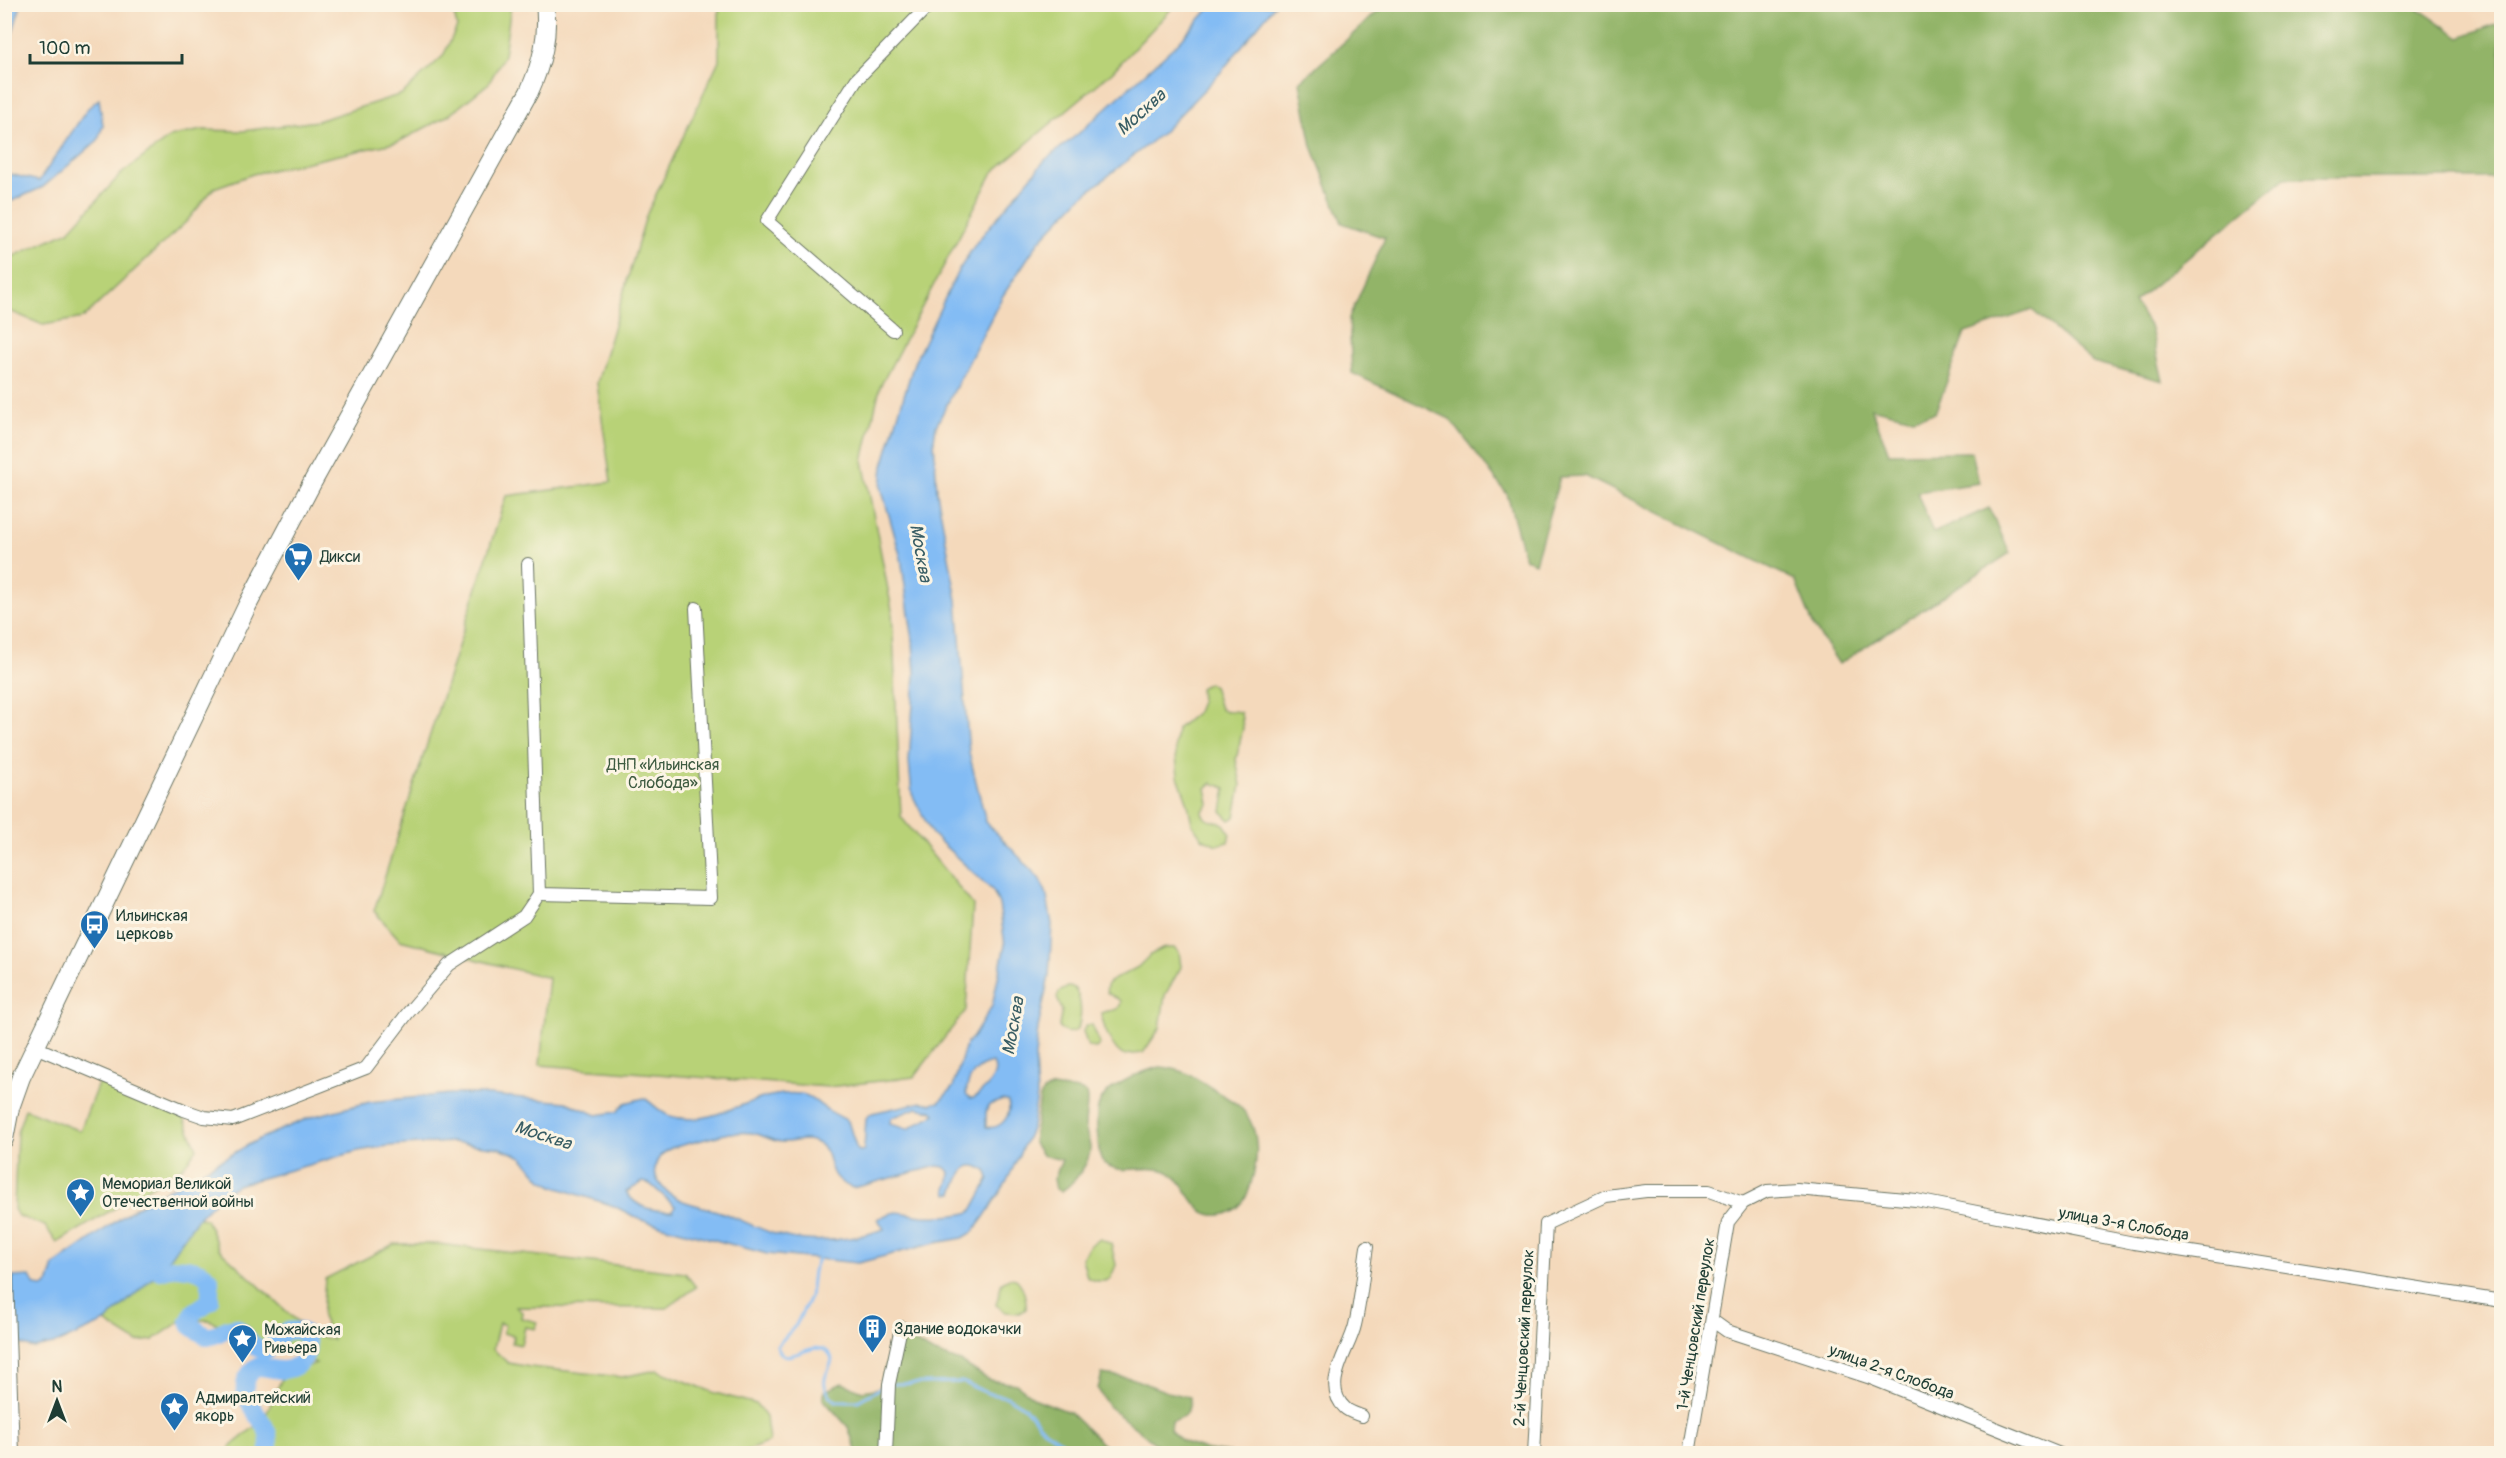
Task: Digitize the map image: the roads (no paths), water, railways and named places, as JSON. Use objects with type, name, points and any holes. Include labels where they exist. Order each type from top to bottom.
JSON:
[{"type":"main road","points":[[4,1139],[15,1093],[35,1047],[252,596],[529,92],[538,72],[545,46],[544,4]]},
{"type":"main road","points":[[4,1276],[10,1454]]},
{"type":"street","points":[[893,330],[767,221],[856,80],[930,4]]},
{"type":"street","points":[[35,1047],[184,1110],[204,1117],[233,1120],[366,1068],[407,1014],[449,965],[524,916],[539,894],[528,564]]},
{"type":"street","points":[[539,894],[711,898],[696,608]]},
{"type":"street","name":"улица 3-я Слобода","points":[[1743,1203],[1767,1191],[1797,1189],[1916,1200],[2134,1243],[2502,1301]]},
{"type":"street","name":"2-й Ченцовский переулок","points":[[1534,1454],[1546,1224],[1605,1196],[1646,1191],[1709,1191],[1743,1203]]},
{"type":"street","name":"1-й Ченцовский переулок","points":[[1689,1454],[1728,1222],[1743,1203]]},
{"type":"street","points":[[1362,1416],[1345,1408],[1338,1398],[1335,1384],[1340,1361],[1355,1327],[1367,1247]]},
{"type":"street","name":"улица 2-я Слобода","points":[[1713,1321],[1727,1331],[1868,1377],[2060,1454]]},
{"type":"street","points":[[886,1454],[889,1384],[901,1327]]},
{"type":"water","points":[[4,5],[21,5],[5,57]]},
{"type":"water","name":"Москва","points":[[1212,5],[1275,5],[1221,72],[1162,133],[1079,199],[1039,241],[1002,297],[936,426],[934,440],[937,493],[957,600],[969,753],[986,822],[1039,878],[1046,892],[1052,924],[1049,976],[1038,1028],[1035,1057],[1037,1096],[1032,1127],[1006,1183],[973,1232],[963,1238],[858,1263],[767,1254],[641,1220],[614,1206],[555,1187],[542,1180],[522,1157],[500,1148],[452,1142],[388,1146],[358,1151],[237,1185],[219,1197],[198,1218],[160,1271],[105,1322],[58,1343],[34,1348],[5,1340],[13,1277],[30,1276],[35,1286],[44,1287],[49,1282],[54,1265],[135,1208],[259,1139],[311,1117],[370,1102],[450,1094],[479,1094],[566,1102],[597,1115],[617,1112],[625,1103],[644,1098],[670,1116],[686,1119],[719,1114],[767,1097],[800,1094],[808,1096],[848,1121],[857,1150],[861,1151],[864,1150],[866,1118],[872,1113],[922,1102],[931,1104],[939,1102],[953,1087],[966,1044],[973,1037],[992,1006],[1005,945],[999,904],[993,891],[932,834],[912,794],[909,762],[915,674],[913,641],[901,558],[881,487],[883,466],[914,363],[957,273],[976,243],[1045,160],[1078,134],[1179,42]],"holes":[[[993,1063],[995,1068],[993,1078],[983,1091],[974,1098],[970,1098],[966,1094],[970,1078],[987,1064]],[[1003,1100],[1008,1102],[1007,1117],[1001,1124],[986,1127],[986,1112],[989,1105]],[[917,1108],[932,1111],[935,1114],[908,1129],[890,1124],[891,1118]],[[729,1133],[751,1133],[780,1142],[805,1140],[817,1143],[823,1147],[836,1178],[853,1188],[937,1166],[944,1167],[950,1172],[947,1194],[953,1193],[963,1172],[970,1166],[985,1170],[989,1179],[971,1212],[935,1216],[896,1212],[878,1219],[884,1229],[875,1232],[836,1240],[806,1240],[773,1233],[674,1196],[666,1191],[656,1177],[657,1162],[671,1148]],[[643,1182],[650,1184],[675,1206],[673,1211],[653,1209],[630,1198],[626,1192]]]},
{"type":"water","points":[[99,99],[103,125],[98,140],[43,187],[5,204],[5,173],[39,181],[88,108]]},
{"type":"waterway","points":[[143,1253],[160,1271],[172,1268],[193,1269],[200,1271],[210,1279],[210,1301],[194,1312],[189,1321],[191,1326],[207,1337],[236,1327],[254,1346],[268,1350],[285,1332],[303,1332],[307,1351],[297,1366],[284,1370],[256,1367],[248,1376],[245,1385],[245,1394],[268,1434],[269,1454]]},
{"type":"waterway","points":[[818,1259],[813,1271],[810,1297],[796,1325],[777,1346],[780,1353],[791,1355],[819,1348],[831,1355],[832,1360],[825,1384],[828,1392],[836,1401],[858,1401],[886,1385]]},
{"type":"waterway","points":[[893,1384],[962,1382],[990,1394],[1007,1397],[1024,1407],[1045,1431],[1062,1442],[1073,1454]]},
{"type":"place","name":"Дикси","points":[[299,582]]},
{"type":"place","name":"Ильинская церковь","points":[[95,950]]},
{"type":"place","name":"Мемориал Великой Отечественной войны","points":[[81,1218]]},
{"type":"place","name":"Здание водокачки","points":[[873,1354]]},
{"type":"place","name":"Можайская Ривьера","points":[[243,1364]]},
{"type":"place","name":"Адмиралтейский якорь","points":[[174,1432]]},
{"type":"park label","name":"ДНП «Ильинская Слобода»","points":[[663,773]]}]
